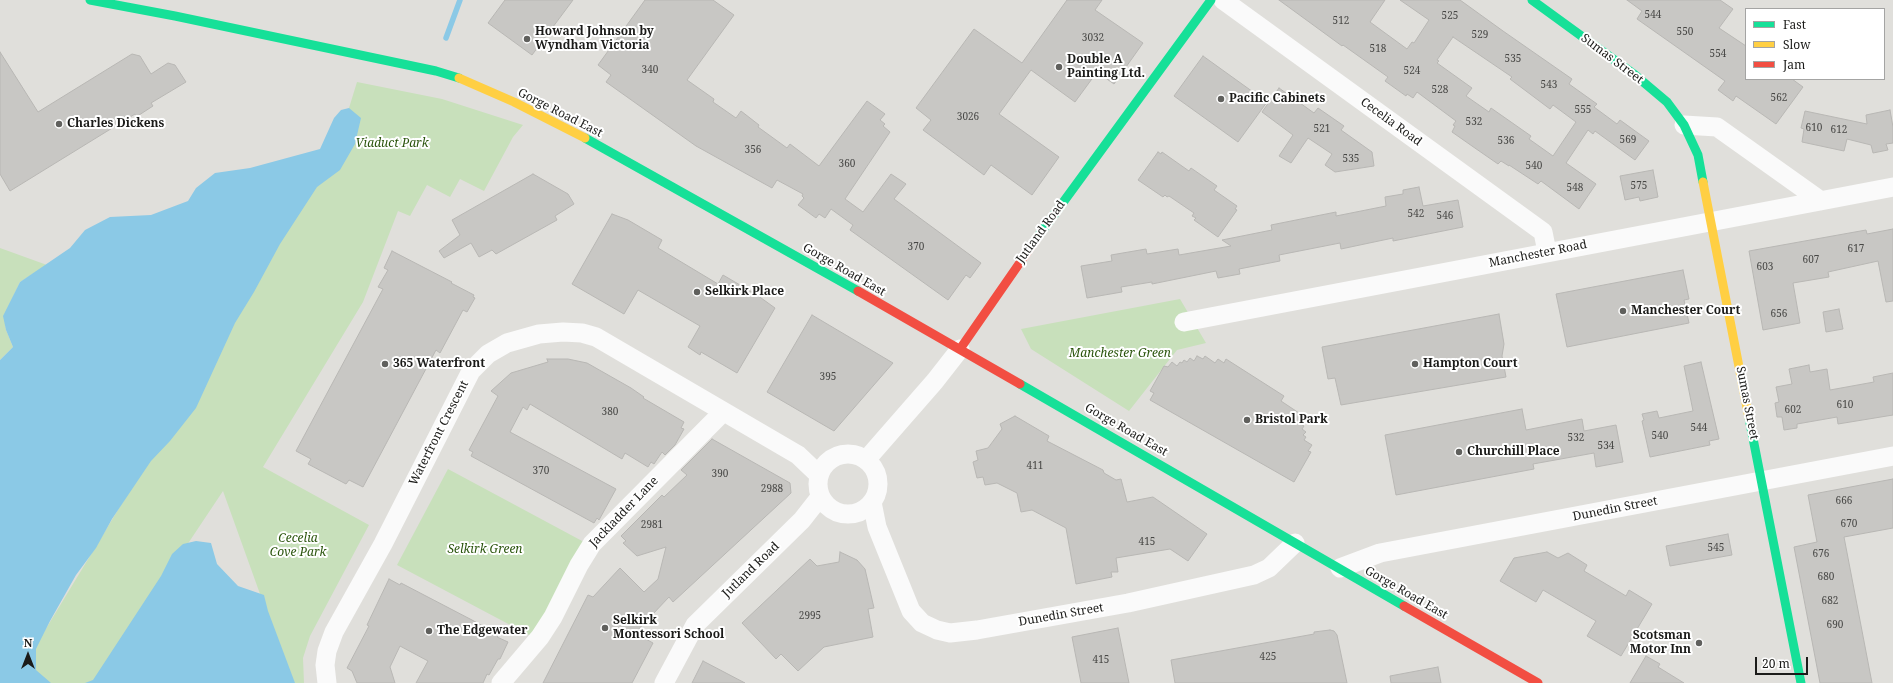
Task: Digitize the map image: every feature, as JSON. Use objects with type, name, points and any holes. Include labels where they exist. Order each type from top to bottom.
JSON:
[{"type":"main road","name":"Gorge Road East","points":[[90,0],[175,16],[436,71],[467,81],[543,116],[960,349],[1538,683]]},
{"type":"main road","name":"Jutland Road","points":[[960,349],[1013,271],[1211,0]]},
{"type":"main road","name":"Sumas Street","points":[[1532,0],[1635,75],[1667,102],[1684,125],[1698,155],[1801,683]]},
{"type":"street","name":"Cecelia Road","points":[[1222,0],[1543,232],[1547,252]]},
{"type":"street","points":[[1684,125],[1717,127],[1821,201]]},
{"type":"street","name":"Manchester Road","points":[[1184,322],[1893,187]]},
{"type":"street","name":"Waterfront Crescent","points":[[326,683],[325,665],[327,651],[334,632],[383,544],[471,371],[488,354],[507,343],[539,334],[563,332],[582,333],[596,337],[798,455],[819,475]]},
{"type":"street","name":"Jutland Road","points":[[866,460],[935,381],[960,349]]},
{"type":"street","name":"Jackladder Lane","points":[[501,683],[540,637],[553,617],[579,565],[592,544],[723,412]]},
{"type":"street","points":[[850,454],[866,460],[874,468],[877,477],[876,494],[865,507],[849,514],[839,513],[825,503],[818,482],[819,475],[828,462],[838,455],[850,454]]},
{"type":"street","name":"Dunedin Street","points":[[1340,568],[1380,553],[1893,456]]},
{"type":"street","name":"Jutland Road","points":[[664,683],[695,625],[802,520],[825,503]]},
{"type":"street","name":"Dunedin Street","points":[[865,507],[877,527],[910,610],[922,623],[937,630],[950,633],[977,630],[1128,604],[1254,575],[1269,568],[1295,543]]},
{"type":"green space","name":"Viaduct Park","points":[[357,82],[442,99],[523,125],[513,137],[484,191],[460,179],[450,197],[427,185],[410,216],[398,211],[363,302],[263,467],[369,525],[310,636],[303,658],[304,683],[292,683],[223,491],[187,545],[104,683],[13,683],[267,264],[349,108]]},
{"type":"green space","points":[[0,248],[47,265],[20,282],[4,316],[6,330],[13,347],[0,360]]},
{"type":"green space","name":"Manchester Green","points":[[1180,299],[1206,343],[1177,350],[1129,411],[1031,349],[1021,329]]},
{"type":"green space","name":"Selkirk Green","points":[[448,469],[584,542],[536,630],[531,636],[397,565]]},
{"type":"water","points":[[349,108],[361,118],[355,144],[340,170],[317,187],[280,244],[235,323],[196,408],[170,441],[151,461],[112,519],[96,548],[76,575],[50,621],[36,649],[36,670],[51,683],[0,683],[0,360],[13,347],[6,330],[3,316],[20,282],[70,248],[85,230],[110,217],[151,215],[188,201],[196,188],[215,173],[250,168],[320,149],[334,118],[341,110]]},
{"type":"water","points":[[196,541],[211,543],[217,564],[238,586],[264,595],[268,611],[295,683],[85,683],[93,680],[161,576],[172,554],[183,544]]},
{"type":"building","name":"Howard Johnson by Wyndham Victoria","points":[[505,0],[573,0],[532,55],[488,23]]},
{"type":"building","points":[[645,0],[713,0],[734,15],[687,80],[714,99],[713,102],[736,118],[741,111],[759,125],[758,127],[787,148],[790,144],[819,166],[867,101],[885,114],[880,120],[885,124],[883,126],[890,132],[845,199],[863,212],[891,174],[906,184],[894,199],[981,263],[970,278],[966,275],[948,300],[850,230],[853,225],[831,209],[825,218],[819,214],[816,218],[798,205],[804,198],[802,196],[803,194],[777,180],[772,188],[696,146],[606,82],[611,75],[598,65]]},
{"type":"building","points":[[1067,0],[1102,0],[1095,10],[1143,43],[1114,84],[1097,72],[1075,102],[1031,70],[999,114],[1059,157],[1032,195],[991,165],[984,175],[923,130],[931,120],[916,108],[974,29],[1022,63]]},
{"type":"building","points":[[1279,0],[1385,0],[1370,22],[1407,49],[1412,42],[1414,43],[1429,20],[1400,0],[1460,0],[1572,79],[1569,84],[1597,104],[1594,107],[1617,124],[1620,120],[1649,141],[1635,160],[1595,131],[1593,134],[1588,130],[1566,163],[1596,184],[1579,209],[1541,181],[1538,184],[1501,161],[1498,164],[1452,132],[1455,126],[1453,125],[1456,121],[1417,92],[1413,98],[1407,94],[1406,96],[1385,81],[1388,77],[1343,45],[1342,46]],"holes":[[[1453,37],[1512,77],[1510,79],[1550,109],[1553,105],[1576,122],[1553,156],[1529,139],[1531,136],[1491,108],[1489,112],[1466,96],[1472,88],[1437,63],[1439,61],[1437,60]]]},
{"type":"building","points":[[1627,0],[1720,0],[1733,9],[1719,28],[1745,45],[1745,80],[1793,80],[1803,87],[1776,124],[1736,96],[1733,101],[1718,90],[1725,81],[1637,19],[1642,11]]},
{"type":"building","name":"Charles Dickens","points":[[0,52],[38,112],[132,54],[140,56],[151,74],[168,63],[175,65],[186,82],[151,103],[153,106],[136,117],[135,114],[10,191],[0,174]]},
{"type":"building","name":"Pacific Cabinets","points":[[1203,56],[1267,102],[1238,142],[1174,96]]},
{"type":"building","points":[[1279,88],[1314,113],[1318,108],[1344,126],[1341,130],[1372,152],[1374,166],[1335,172],[1325,165],[1332,154],[1308,138],[1291,163],[1279,156],[1293,135],[1262,112]]},
{"type":"building","points":[[1890,110],[1893,127],[1893,143],[1886,144],[1888,150],[1873,153],[1871,145],[1847,139],[1844,151],[1802,142],[1804,129],[1801,128],[1805,111],[1867,124],[1866,115]]},
{"type":"building","points":[[1158,152],[1161,154],[1162,152],[1189,171],[1191,168],[1217,186],[1214,190],[1237,206],[1235,209],[1237,210],[1218,237],[1194,220],[1196,218],[1192,216],[1194,213],[1169,196],[1167,197],[1165,195],[1163,197],[1138,180]]},
{"type":"building","points":[[1653,170],[1658,197],[1640,201],[1639,197],[1625,200],[1620,176]]},
{"type":"building","points":[[533,174],[568,194],[574,204],[555,216],[557,220],[496,254],[492,250],[479,257],[471,243],[444,258],[439,251],[460,235],[452,220]]},
{"type":"building","points":[[1419,187],[1423,206],[1458,200],[1463,227],[1393,241],[1393,238],[1341,249],[1340,243],[1279,255],[1280,261],[1239,269],[1240,274],[1218,278],[1216,271],[1152,284],[1152,282],[1121,287],[1122,292],[1087,298],[1081,266],[1112,261],[1111,255],[1146,249],[1147,254],[1178,249],[1179,255],[1231,246],[1222,240],[1272,230],[1271,225],[1336,212],[1336,216],[1386,206],[1385,197],[1403,194],[1403,190]]},
{"type":"building","name":"Selkirk Place","points":[[612,214],[628,220],[662,240],[658,248],[718,284],[723,275],[757,295],[775,308],[737,373],[701,352],[700,355],[688,347],[700,326],[638,290],[624,314],[572,284]]},
{"type":"building","points":[[1893,229],[1893,301],[1886,302],[1878,261],[1828,272],[1829,277],[1793,283],[1800,323],[1763,330],[1749,251],[1866,230],[1867,234]]},
{"type":"building","name":"365 Waterfront","points":[[392,251],[452,282],[451,283],[474,295],[473,297],[475,298],[467,312],[463,310],[440,353],[436,350],[363,487],[349,480],[346,484],[308,464],[311,459],[296,451],[383,289],[378,287],[388,270],[384,268]]},
{"type":"building","name":"Manchester Court","points":[[1683,270],[1689,299],[1684,300],[1689,323],[1567,347],[1556,294]]},
{"type":"building","points":[[1839,309],[1843,329],[1826,332],[1823,312]]},
{"type":"building","name":"Hampton Court","points":[[1499,314],[1504,344],[1502,356],[1506,377],[1341,405],[1335,378],[1328,379],[1322,347]]},
{"type":"building","points":[[812,315],[893,363],[834,431],[767,392]]},
{"type":"building","name":"Bristol Park","points":[[1197,356],[1203,359],[1205,356],[1215,363],[1218,359],[1224,363],[1226,359],[1284,396],[1281,401],[1299,413],[1297,415],[1302,419],[1299,423],[1304,426],[1302,429],[1306,432],[1303,435],[1306,437],[1304,440],[1312,445],[1308,451],[1311,452],[1294,482],[1150,400],[1154,393],[1150,391],[1164,366],[1168,367],[1172,362],[1177,366],[1184,360],[1187,362],[1190,358],[1194,361]]},
{"type":"building","points":[[547,359],[568,359],[587,363],[631,388],[644,397],[643,398],[684,422],[681,428],[684,429],[675,445],[665,455],[662,452],[654,464],[651,462],[648,467],[625,453],[622,459],[530,404],[527,410],[523,407],[510,432],[616,489],[599,520],[597,518],[594,523],[471,456],[473,452],[469,450],[498,396],[491,391],[511,373],[548,362]]},
{"type":"building","points":[[1701,362],[1719,439],[1709,441],[1710,445],[1650,457],[1642,421],[1644,420],[1642,414],[1657,411],[1659,418],[1693,411],[1684,366]]},
{"type":"building","points":[[1809,365],[1810,372],[1827,369],[1830,390],[1874,382],[1873,377],[1893,373],[1893,415],[1838,424],[1837,417],[1797,424],[1797,428],[1784,430],[1782,417],[1777,417],[1775,403],[1779,402],[1776,387],[1792,384],[1789,369]]},
{"type":"building","name":"Churchill Place","points":[[1522,409],[1526,430],[1582,419],[1584,431],[1616,425],[1623,462],[1596,467],[1594,453],[1533,464],[1534,469],[1396,495],[1385,435]]},
{"type":"building","points":[[1015,416],[1049,436],[1047,441],[1103,470],[1104,473],[1116,480],[1121,479],[1127,502],[1153,497],[1207,534],[1188,561],[1170,549],[1116,558],[1118,572],[1111,572],[1112,577],[1076,584],[1066,528],[1032,510],[1021,512],[1017,493],[997,483],[985,485],[983,477],[977,478],[973,462],[978,460],[976,451],[988,448],[1002,429],[1000,424]]},
{"type":"building","points":[[712,439],[790,483],[791,493],[673,602],[669,597],[635,633],[653,643],[632,683],[543,683],[588,595],[593,597],[620,568],[644,592],[658,579],[666,547],[637,556],[623,543],[626,541],[621,536],[662,495],[664,497],[687,475],[681,470]]},
{"type":"building","points":[[1893,479],[1893,528],[1844,537],[1872,683],[1820,683],[1794,547],[1817,542],[1808,495]]},
{"type":"building","points":[[1728,534],[1732,555],[1670,566],[1666,546]]},
{"type":"building","points":[[840,552],[857,560],[865,569],[874,608],[868,609],[873,637],[824,647],[798,671],[781,654],[776,659],[742,623],[810,559],[817,566],[839,562]]},
{"type":"building","points":[[1547,552],[1558,558],[1568,553],[1587,565],[1584,571],[1626,596],[1629,590],[1652,604],[1621,656],[1587,636],[1596,621],[1543,590],[1536,602],[1500,581],[1514,558]]},
{"type":"building","name":"The Edgewater","points":[[389,579],[400,585],[401,583],[472,620],[499,635],[497,637],[508,642],[500,659],[498,659],[489,675],[487,674],[483,683],[416,683],[428,661],[400,646],[390,667],[395,683],[357,683],[352,671],[347,668],[369,626],[367,625]]},
{"type":"building","points":[[1118,628],[1129,683],[1081,683],[1072,637]]},
{"type":"building","points":[[1330,630],[1334,631],[1337,635],[1347,683],[1175,683],[1171,660]]},
{"type":"building","points":[[1646,656],[1660,664],[1658,667],[1684,683],[1630,683]]},
{"type":"building","points":[[703,661],[745,683],[692,683]]},
{"type":"building","points":[[1438,667],[1441,683],[1391,683],[1390,676]]},
{"type":"waterway","points":[[446,38],[460,0]]},
{"type":"traffic: fast","points":[[90,0],[175,16],[436,71],[459,78]]},
{"type":"traffic: fast","points":[[1037,238],[1211,0]]},
{"type":"traffic: fast","points":[[1532,0],[1635,75],[1667,102],[1684,125],[1698,155],[1703,182]]},
{"type":"traffic: fast","points":[[585,138],[858,291]]},
{"type":"traffic: fast","points":[[1020,384],[1404,606]]},
{"type":"traffic: fast","points":[[1749,418],[1801,683]]},
{"type":"traffic: slow","points":[[459,78],[514,102],[585,138]]},
{"type":"traffic: slow","points":[[1703,182],[1749,418]]},
{"type":"traffic: jam","points":[[960,349],[1037,238]]},
{"type":"traffic: jam","points":[[858,291],[1020,384]]},
{"type":"traffic: jam","points":[[1404,606],[1538,683]]},
{"type":"place","name":"Howard Johnson by Wyndham Victoria","points":[[527,39]]},
{"type":"place","name":"Double A Painting Ltd.","points":[[1059,67]]},
{"type":"place","name":"Pacific Cabinets","points":[[1221,99]]},
{"type":"place","name":"Charles Dickens","points":[[59,124]]},
{"type":"place","name":"Selkirk Place","points":[[697,292]]},
{"type":"place","name":"Manchester Court","points":[[1623,311]]},
{"type":"place","name":"365 Waterfront","points":[[385,364]]},
{"type":"place","name":"Hampton Court","points":[[1415,364]]},
{"type":"place","name":"Bristol Park","points":[[1247,420]]},
{"type":"place","name":"Churchill Place","points":[[1459,452]]},
{"type":"place","name":"Selkirk Montessori School","points":[[605,628]]},
{"type":"place","name":"The Edgewater","points":[[429,631]]},
{"type":"place","name":"Scotsman Motor Inn","points":[[1699,643]]},
{"type":"park label","name":"Cecelia Cove Park","points":[[298,546]]}]
